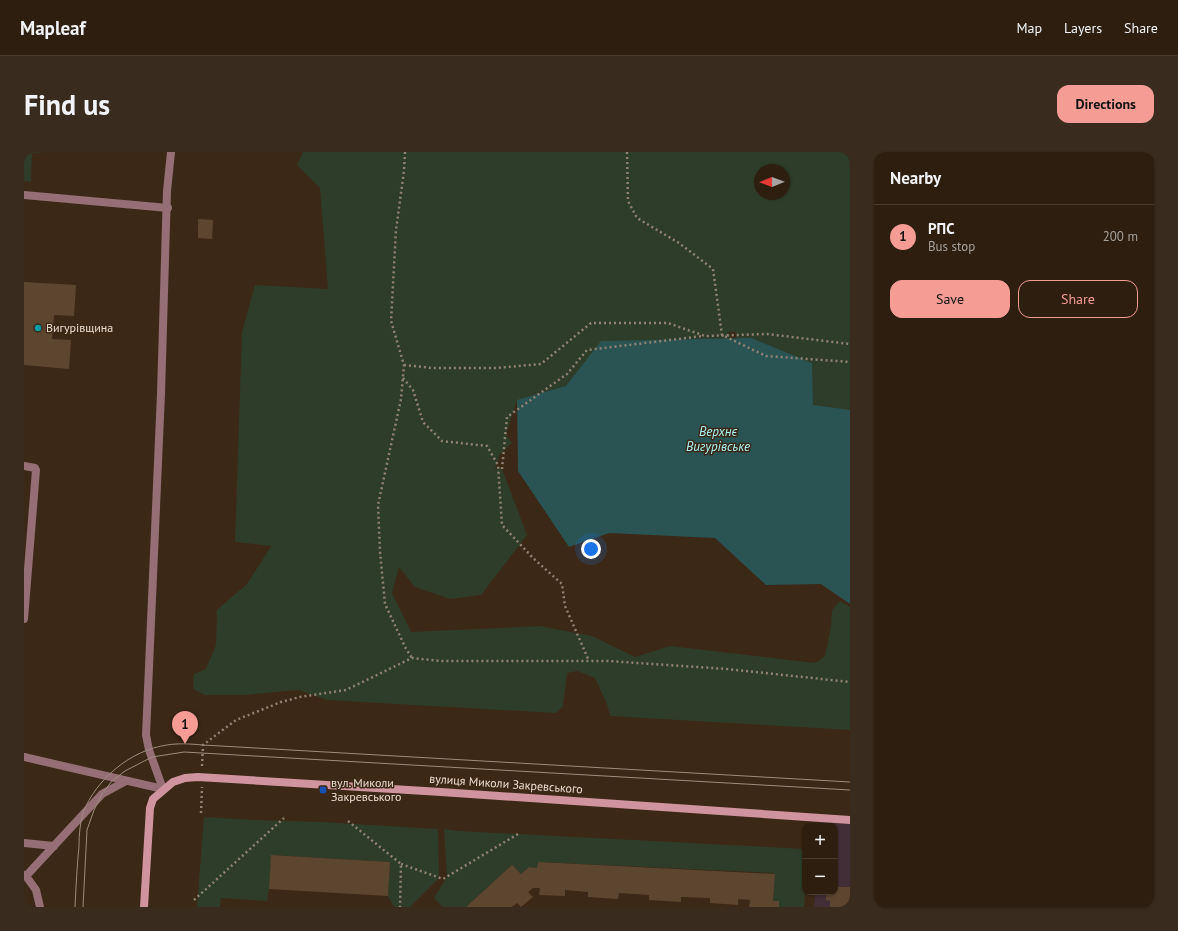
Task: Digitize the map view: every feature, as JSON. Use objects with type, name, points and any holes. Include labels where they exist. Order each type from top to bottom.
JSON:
[{"type":"street","name":"вулиця Миколи Закревського","points":[[163,789],[173,782],[185,778],[202,777],[448,792],[850,820]]},
{"type":"street","points":[[144,907],[150,808],[153,798],[163,789]]},
{"type":"lane","points":[[163,789],[149,750],[146,735],[168,208],[167,191],[171,152]]},
{"type":"lane","points":[[167,191],[176,192]]},
{"type":"lane","points":[[24,195],[168,208]]},
{"type":"lane","points":[[24,466],[35,468],[36,470],[24,619]]},
{"type":"lane","points":[[24,757],[163,789]]},
{"type":"lane","points":[[40,907],[36,890],[25,875],[102,794],[126,781]]},
{"type":"lane","points":[[24,843],[54,846]]},
{"type":"path","points":[[405,152],[396,230],[391,321],[404,365],[401,398],[378,505],[380,552],[385,604],[405,647],[412,658]]},
{"type":"path","points":[[627,152],[628,201],[637,218],[679,242],[713,269],[722,335]]},
{"type":"path","points":[[404,365],[440,368],[496,368],[541,364],[591,323],[668,323],[705,336]]},
{"type":"path","points":[[502,468],[507,417],[567,374],[587,350],[722,335],[767,334],[850,344]]},
{"type":"path","points":[[722,335],[766,356],[850,362]]},
{"type":"path","points":[[402,378],[413,390],[423,422],[442,441],[487,446],[498,464],[502,524],[534,558],[562,584],[565,606],[589,661]]},
{"type":"path","points":[[200,813],[203,744],[236,720],[281,702],[300,697],[346,690],[412,658],[460,661],[608,661],[727,669],[850,682]]},
{"type":"path","points":[[194,900],[284,818]]},
{"type":"path","points":[[348,821],[401,864],[443,879],[518,834]]},
{"type":"path","points":[[400,907],[401,864]]},
{"type":"shaded area","points":[[838,823],[850,824],[850,907],[814,907],[815,895],[838,895]]},
{"type":"green space","points":[[24,152],[48,152],[32,153],[31,182],[24,181]]},
{"type":"green space","points":[[303,152],[850,152],[850,435],[736,362],[736,332],[728,332],[731,336],[717,351],[573,390],[517,400],[506,435],[512,443],[500,454],[495,468],[502,469],[527,535],[481,595],[450,599],[415,587],[399,567],[392,593],[411,632],[540,626],[592,636],[635,657],[670,646],[815,663],[825,656],[831,627],[832,610],[840,601],[850,607],[850,730],[610,716],[607,704],[595,678],[577,671],[567,673],[563,706],[556,713],[327,700],[299,690],[244,695],[205,695],[193,689],[194,674],[206,669],[216,645],[217,610],[247,584],[271,546],[235,542],[242,332],[255,285],[328,289],[320,188],[297,165]]},
{"type":"green space","points":[[204,817],[438,829],[439,878],[410,907],[394,907],[388,896],[390,862],[272,855],[267,901],[221,898],[220,907],[197,907]]},
{"type":"green space","points":[[444,829],[458,831],[802,849],[802,895],[805,895],[804,907],[779,907],[779,901],[773,901],[774,873],[538,862],[537,868],[529,867],[521,874],[512,865],[466,907],[442,907],[434,898],[447,877]]},
{"type":"water","name":"Верхнє Вигурівське","points":[[751,338],[812,363],[813,405],[850,410],[850,604],[821,584],[766,585],[715,538],[609,533],[569,547],[518,471],[517,400],[566,386],[601,341]]},
{"type":"building","points":[[198,219],[213,220],[212,239],[198,238]]},
{"type":"building","name":"Вигурівщина","points":[[24,282],[76,285],[74,316],[54,315],[52,339],[71,340],[69,369],[24,365]]},
{"type":"building","points":[[271,855],[390,862],[388,896],[269,889]]},
{"type":"building","points":[[538,862],[775,874],[773,901],[779,901],[779,907],[749,907],[750,900],[738,899],[738,905],[710,903],[710,898],[681,897],[681,902],[649,900],[649,895],[619,893],[618,899],[588,897],[588,892],[565,890],[565,896],[539,895],[540,888],[533,888],[528,892],[533,897],[521,907],[517,903],[512,907],[466,907],[512,865],[521,874],[529,867],[537,868]]},
{"type":"building","points":[[838,887],[850,887],[850,907],[830,907],[830,901],[826,900],[826,895],[838,895]]},
{"type":"tram line","points":[[75,907],[80,825],[83,813],[89,801],[97,789],[116,768],[141,753],[167,745],[190,744],[850,782]]},
{"type":"tram line","points":[[83,907],[87,830],[94,810],[102,794],[112,781],[125,771],[152,757],[184,752],[850,790]]},
{"type":"place","name":"Вигурівщина","points":[[38,328]]},
{"type":"place","name":"РПС","points":[[185,744]]},
{"type":"place","name":"вул. Миколи Закревського","points":[[323,790]]}]
